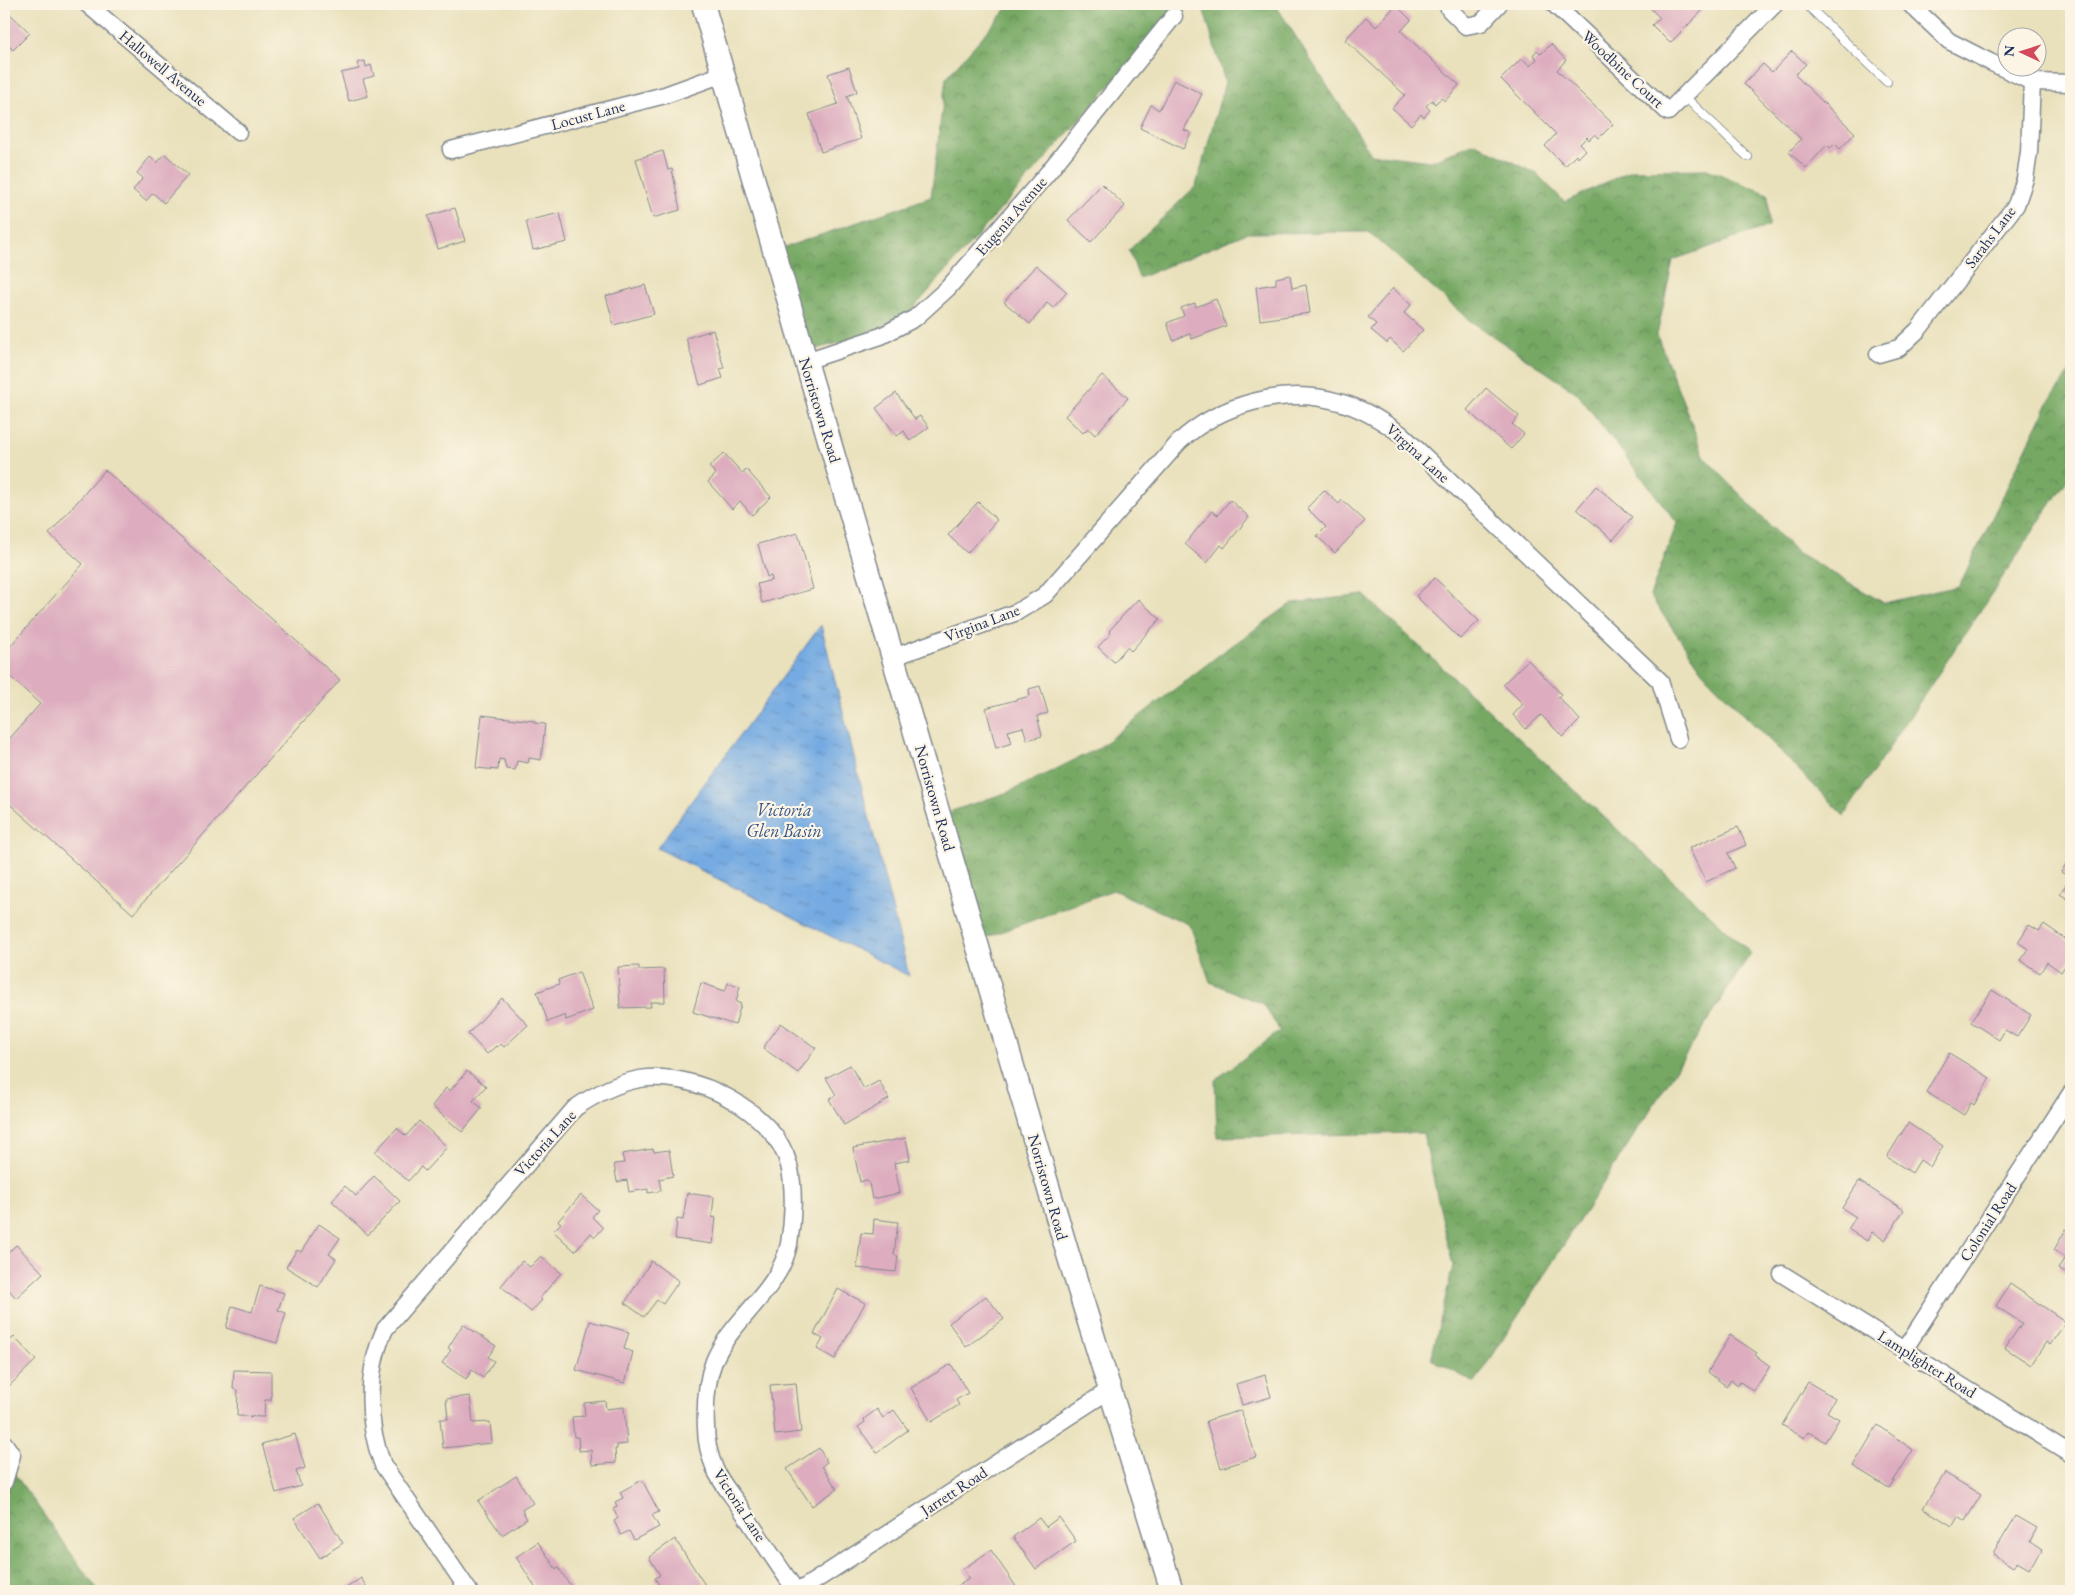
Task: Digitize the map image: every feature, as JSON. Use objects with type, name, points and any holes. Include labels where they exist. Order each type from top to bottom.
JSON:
[{"type":"main road","name":"Norristown Road","points":[[704,4],[806,362],[1108,1390],[1172,1591]]},
{"type":"street","name":"Hallowell Avenue","points":[[87,4],[238,132]]},
{"type":"street","points":[[1448,4],[1449,9],[1466,26],[1481,23],[1498,4]]},
{"type":"street","name":"Woodbine Court","points":[[1554,4],[1668,112],[1776,4]]},
{"type":"street","points":[[1910,4],[1949,41],[2032,82],[2071,83]]},
{"type":"street","name":"Eugenia Avenue","points":[[806,362],[881,336],[915,318],[948,288],[1046,176],[1174,16]]},
{"type":"street","name":"Locust Lane","points":[[451,150],[665,95],[723,74]]},
{"type":"street","name":"Sarahs Lane","points":[[1878,354],[1899,348],[1918,330],[2016,205],[2025,179],[2029,152],[2032,82]]},
{"type":"street","name":"Virgina Lane","points":[[894,657],[1017,612],[1044,595],[1196,426],[1218,415],[1254,402],[1286,397],[1320,398],[1358,408],[1402,435],[1660,681],[1678,739]]},
{"type":"street","name":"Victoria Lane","points":[[469,1591],[383,1465],[374,1443],[370,1398],[378,1343],[385,1328],[575,1108],[609,1089],[640,1079],[668,1079],[698,1085],[715,1091],[762,1120],[782,1149],[789,1165],[791,1226],[789,1245],[782,1267],[725,1343],[715,1361],[709,1382],[706,1430],[715,1470],[798,1591]]},
{"type":"street","name":"Colonial Road","points":[[1904,1350],[2071,1093]]},
{"type":"street","name":"Lamplighter Road","points":[[1782,1274],[2071,1454]]},
{"type":"street","name":"Jarrett Road","points":[[798,1591],[1108,1390]]},
{"type":"street","points":[[4,1443],[12,1455],[4,1482]]},
{"type":"lane","points":[[1806,4],[1887,82]]},
{"type":"lane","points":[[1684,96],[1748,158]]},
{"type":"green space","points":[[1011,4],[1182,4],[895,329],[803,352],[774,251],[931,197],[946,78]]},
{"type":"green space","points":[[1202,4],[1275,4],[1371,154],[1431,161],[1475,143],[1537,174],[1565,202],[1632,170],[1707,169],[1768,194],[1769,226],[1673,260],[1657,335],[1705,458],[1795,551],[1884,603],[1959,586],[2049,401],[2071,371],[2071,474],[1844,816],[1706,676],[1650,596],[1677,523],[1577,393],[1469,320],[1369,232],[1247,233],[1139,278],[1129,250],[1196,186],[1225,82]]},
{"type":"green space","points":[[1364,595],[1751,953],[1475,1383],[1431,1359],[1453,1266],[1423,1133],[1217,1137],[1215,1080],[1280,1031],[1263,1004],[1210,982],[1190,925],[1113,890],[977,941],[940,815],[1011,791],[1097,749],[1219,655],[1292,603]]},
{"type":"green space","points":[[9,1466],[98,1591],[4,1591],[4,1473]]},
{"type":"water","name":"Victoria Glen Basin","points":[[821,625],[909,976],[657,848]]},
{"type":"building","points":[[1646,4],[1709,4],[1670,43],[1652,25],[1660,18]]},
{"type":"building","points":[[1396,5],[1411,20],[1401,31],[1459,85],[1445,101],[1441,98],[1435,104],[1432,100],[1426,106],[1430,110],[1424,117],[1421,114],[1411,125],[1392,108],[1405,95],[1345,40],[1366,17],[1376,27]]},
{"type":"building","points":[[4,8],[30,33],[13,50],[4,41]]},
{"type":"building","points":[[1551,44],[1566,60],[1557,70],[1613,124],[1599,138],[1595,134],[1589,140],[1587,137],[1580,144],[1586,150],[1578,158],[1576,155],[1565,166],[1545,146],[1556,134],[1501,79],[1522,58],[1530,66],[1537,59],[1533,55],[1537,50],[1541,54]]},
{"type":"building","points":[[1792,51],[1806,64],[1795,75],[1855,133],[1840,149],[1835,144],[1830,148],[1827,145],[1806,168],[1789,152],[1801,139],[1744,84],[1763,64],[1772,72]]},
{"type":"building","points":[[365,61],[366,67],[371,65],[374,76],[363,79],[368,96],[349,101],[341,73],[359,69],[357,63]]},
{"type":"building","points":[[849,67],[857,92],[847,96],[861,139],[821,152],[809,114],[838,104],[828,74]]},
{"type":"building","points":[[1174,80],[1202,94],[1184,130],[1191,133],[1183,149],[1140,128],[1151,105],[1159,110]]},
{"type":"building","points":[[663,151],[668,170],[672,169],[680,210],[653,218],[636,159]]},
{"type":"building","points":[[165,154],[188,175],[164,203],[153,193],[146,201],[133,190],[143,178],[137,173],[150,157],[157,163]]},
{"type":"building","points":[[1102,184],[1125,206],[1091,242],[1068,220]]},
{"type":"building","points":[[455,208],[465,241],[438,249],[428,216]]},
{"type":"building","points":[[560,213],[567,242],[533,250],[526,221]]},
{"type":"building","points":[[1036,265],[1067,292],[1053,308],[1047,303],[1030,324],[1004,302]]},
{"type":"building","points":[[1290,275],[1292,288],[1306,285],[1310,313],[1260,320],[1256,287],[1276,284],[1276,278]]},
{"type":"building","points":[[645,285],[654,314],[614,325],[606,296]]},
{"type":"building","points":[[1393,288],[1411,305],[1404,313],[1423,330],[1403,351],[1390,339],[1387,343],[1371,330],[1376,324],[1368,317]]},
{"type":"building","points":[[1216,299],[1226,326],[1192,339],[1190,334],[1173,340],[1167,323],[1184,316],[1181,308],[1195,303],[1196,307]]},
{"type":"building","points":[[713,330],[724,368],[720,369],[723,378],[700,385],[686,338]]},
{"type":"building","points":[[1102,375],[1128,398],[1095,435],[1088,428],[1083,433],[1065,416]]},
{"type":"building","points":[[1486,388],[1519,416],[1512,424],[1524,434],[1511,449],[1467,410]]},
{"type":"building","points":[[896,393],[915,419],[920,416],[929,427],[910,441],[904,431],[897,436],[876,408]]},
{"type":"building","points":[[724,453],[743,474],[746,469],[771,497],[752,515],[740,501],[732,509],[708,482],[716,474],[709,467]]},
{"type":"building","points":[[105,470],[340,680],[133,914],[4,799],[4,745],[40,704],[4,671],[4,653],[83,564],[49,534]]},
{"type":"building","points":[[1596,486],[1632,517],[1613,540],[1577,509]]},
{"type":"building","points":[[1324,490],[1339,504],[1342,500],[1365,521],[1335,553],[1317,536],[1326,527],[1307,508]]},
{"type":"building","points":[[1230,500],[1249,517],[1224,548],[1221,545],[1207,563],[1185,544],[1212,511],[1218,515]]},
{"type":"building","points":[[978,502],[997,520],[967,553],[948,535]]},
{"type":"building","points":[[798,533],[813,589],[762,603],[757,584],[772,580],[771,576],[767,577],[758,544]]},
{"type":"building","points":[[1435,578],[1479,621],[1460,639],[1416,596]]},
{"type":"building","points":[[1138,599],[1160,619],[1131,651],[1127,647],[1114,662],[1098,647],[1111,633],[1109,631]]},
{"type":"building","points":[[1528,660],[1561,694],[1558,697],[1580,720],[1563,737],[1541,715],[1526,729],[1513,715],[1523,704],[1503,684]]},
{"type":"building","points":[[1040,686],[1048,713],[1037,716],[1042,736],[1027,740],[1023,727],[1008,731],[1012,743],[996,748],[986,708],[1030,696],[1029,689]]},
{"type":"building","points":[[482,715],[545,724],[541,760],[529,758],[528,763],[517,761],[515,770],[506,769],[504,760],[499,759],[498,770],[476,768]]},
{"type":"building","points":[[1738,827],[1746,845],[1728,853],[1735,868],[1706,882],[1689,848]]},
{"type":"building","points":[[2071,856],[2071,901],[2060,894],[2070,878],[2061,872]]},
{"type":"building","points":[[2044,924],[2071,943],[2071,957],[2061,972],[2047,962],[2040,973],[2020,960],[2028,949],[2018,942],[2029,925],[2039,931]]},
{"type":"building","points":[[639,966],[639,970],[664,969],[665,1002],[650,1002],[651,1007],[620,1008],[618,967]]},
{"type":"building","points":[[579,972],[593,1010],[566,1020],[565,1015],[548,1022],[537,992],[559,984],[558,980]]},
{"type":"building","points":[[701,983],[725,991],[728,983],[740,986],[736,1002],[741,1004],[735,1025],[693,1012]]},
{"type":"building","points":[[1992,990],[2031,1015],[2017,1037],[2005,1030],[1999,1040],[1971,1022]]},
{"type":"building","points":[[502,998],[528,1025],[504,1047],[501,1044],[496,1046],[487,1054],[468,1034]]},
{"type":"building","points":[[781,1023],[816,1048],[798,1073],[763,1048]]},
{"type":"building","points":[[1949,1053],[1990,1078],[1974,1105],[1971,1103],[1964,1115],[1926,1092]]},
{"type":"building","points":[[850,1065],[864,1089],[879,1081],[889,1099],[844,1125],[829,1099],[836,1095],[826,1078]]},
{"type":"building","points":[[467,1071],[486,1086],[473,1101],[482,1108],[462,1132],[432,1106],[446,1088],[450,1091]]},
{"type":"building","points":[[419,1121],[447,1147],[425,1171],[421,1167],[408,1181],[375,1152],[397,1128],[406,1136]]},
{"type":"building","points":[[1908,1123],[1943,1146],[1930,1167],[1920,1160],[1912,1173],[1887,1157]]},
{"type":"building","points":[[906,1138],[910,1160],[894,1163],[900,1193],[872,1199],[869,1183],[866,1180],[860,1182],[853,1148]]},
{"type":"building","points":[[653,1149],[654,1152],[669,1150],[673,1176],[659,1179],[661,1191],[648,1193],[648,1189],[629,1192],[627,1180],[617,1182],[614,1164],[624,1163],[622,1154]]},
{"type":"building","points":[[374,1176],[400,1201],[368,1235],[332,1201],[345,1186],[356,1196]]},
{"type":"building","points":[[1859,1181],[1904,1210],[1885,1240],[1872,1232],[1867,1241],[1848,1229],[1856,1217],[1842,1208]]},
{"type":"building","points":[[687,1193],[714,1197],[712,1217],[716,1218],[713,1244],[675,1239],[677,1219],[683,1220]]},
{"type":"building","points":[[581,1195],[598,1210],[592,1217],[603,1228],[595,1237],[591,1233],[575,1251],[553,1231],[561,1223],[558,1221]]},
{"type":"building","points":[[874,1219],[898,1222],[894,1255],[898,1256],[896,1272],[857,1268],[861,1233],[873,1234]]},
{"type":"building","points":[[319,1224],[340,1238],[329,1254],[336,1259],[318,1287],[286,1267],[297,1250],[301,1252]]},
{"type":"building","points":[[2066,1229],[2071,1232],[2071,1276],[2058,1269],[2065,1257],[2054,1250]]},
{"type":"building","points":[[16,1245],[43,1273],[16,1298],[4,1284],[4,1257]]},
{"type":"building","points":[[541,1256],[561,1273],[531,1312],[501,1286],[522,1261],[530,1267]]},
{"type":"building","points":[[651,1261],[679,1281],[663,1304],[657,1300],[644,1317],[625,1303]]},
{"type":"building","points":[[2010,1284],[2066,1322],[2050,1345],[2046,1342],[2031,1365],[2005,1348],[2022,1323],[1996,1306]]},
{"type":"building","points":[[260,1286],[284,1293],[278,1310],[286,1313],[277,1343],[226,1328],[232,1306],[252,1312]]},
{"type":"building","points":[[838,1289],[865,1303],[835,1359],[817,1349],[823,1339],[814,1334]]},
{"type":"building","points":[[986,1296],[1004,1319],[966,1347],[949,1323]]},
{"type":"building","points":[[590,1321],[629,1332],[624,1349],[633,1352],[625,1383],[576,1370]]},
{"type":"building","points":[[463,1324],[496,1346],[488,1357],[494,1361],[483,1378],[472,1370],[466,1379],[442,1363],[451,1350],[448,1348]]},
{"type":"building","points":[[1730,1335],[1757,1353],[1755,1355],[1770,1366],[1754,1391],[1740,1382],[1738,1385],[1731,1380],[1726,1386],[1708,1372]]},
{"type":"building","points":[[14,1337],[36,1360],[6,1389],[4,1387],[4,1347]]},
{"type":"building","points":[[951,1364],[968,1393],[956,1400],[959,1405],[931,1422],[911,1388]]},
{"type":"building","points":[[234,1370],[271,1371],[271,1400],[265,1400],[264,1417],[237,1416],[238,1390],[233,1389]]},
{"type":"building","points":[[1265,1375],[1271,1397],[1242,1405],[1236,1384]]},
{"type":"building","points":[[1808,1382],[1835,1398],[1827,1412],[1839,1419],[1825,1442],[1808,1432],[1804,1438],[1782,1425]]},
{"type":"building","points":[[796,1383],[801,1432],[775,1435],[770,1385]]},
{"type":"building","points":[[470,1396],[473,1423],[490,1422],[492,1443],[443,1448],[440,1419],[448,1419],[446,1399]]},
{"type":"building","points":[[605,1401],[606,1409],[624,1407],[627,1444],[617,1445],[617,1449],[615,1449],[616,1463],[592,1465],[591,1450],[579,1451],[578,1437],[574,1437],[572,1417],[585,1416],[584,1403]]},
{"type":"building","points":[[877,1409],[883,1418],[894,1410],[908,1430],[877,1453],[858,1427],[865,1422],[864,1419]]},
{"type":"building","points":[[1241,1410],[1256,1457],[1221,1468],[1206,1421]]},
{"type":"building","points":[[1878,1425],[1913,1450],[1889,1488],[1853,1466]]},
{"type":"building","points":[[295,1434],[305,1468],[296,1471],[301,1486],[276,1493],[262,1444]]},
{"type":"building","points":[[819,1448],[827,1462],[822,1466],[837,1489],[812,1506],[787,1469]]},
{"type":"building","points":[[1945,1473],[1981,1495],[1965,1521],[1958,1516],[1952,1526],[1923,1508]]},
{"type":"building","points":[[516,1476],[533,1503],[522,1510],[527,1519],[502,1535],[478,1501]]},
{"type":"building","points":[[642,1480],[659,1512],[652,1515],[659,1527],[634,1540],[629,1531],[621,1535],[614,1521],[618,1518],[613,1509],[617,1506],[615,1502],[623,1498],[620,1492]]},
{"type":"building","points":[[318,1503],[343,1543],[320,1558],[294,1518]]},
{"type":"building","points":[[2016,1516],[2037,1528],[2030,1541],[2042,1549],[2029,1569],[2017,1562],[2013,1567],[1993,1554]]},
{"type":"building","points":[[1059,1517],[1076,1541],[1036,1569],[1013,1537],[1039,1518],[1046,1527]]},
{"type":"building","points":[[675,1539],[705,1585],[696,1591],[663,1591],[655,1578],[660,1575],[649,1557]]},
{"type":"building","points":[[538,1542],[556,1569],[558,1567],[572,1588],[568,1591],[538,1591],[516,1557]]},
{"type":"building","points":[[991,1550],[1019,1591],[959,1591],[956,1587],[969,1579],[963,1569]]},
{"type":"building","points":[[361,1578],[369,1591],[342,1591]]}]
